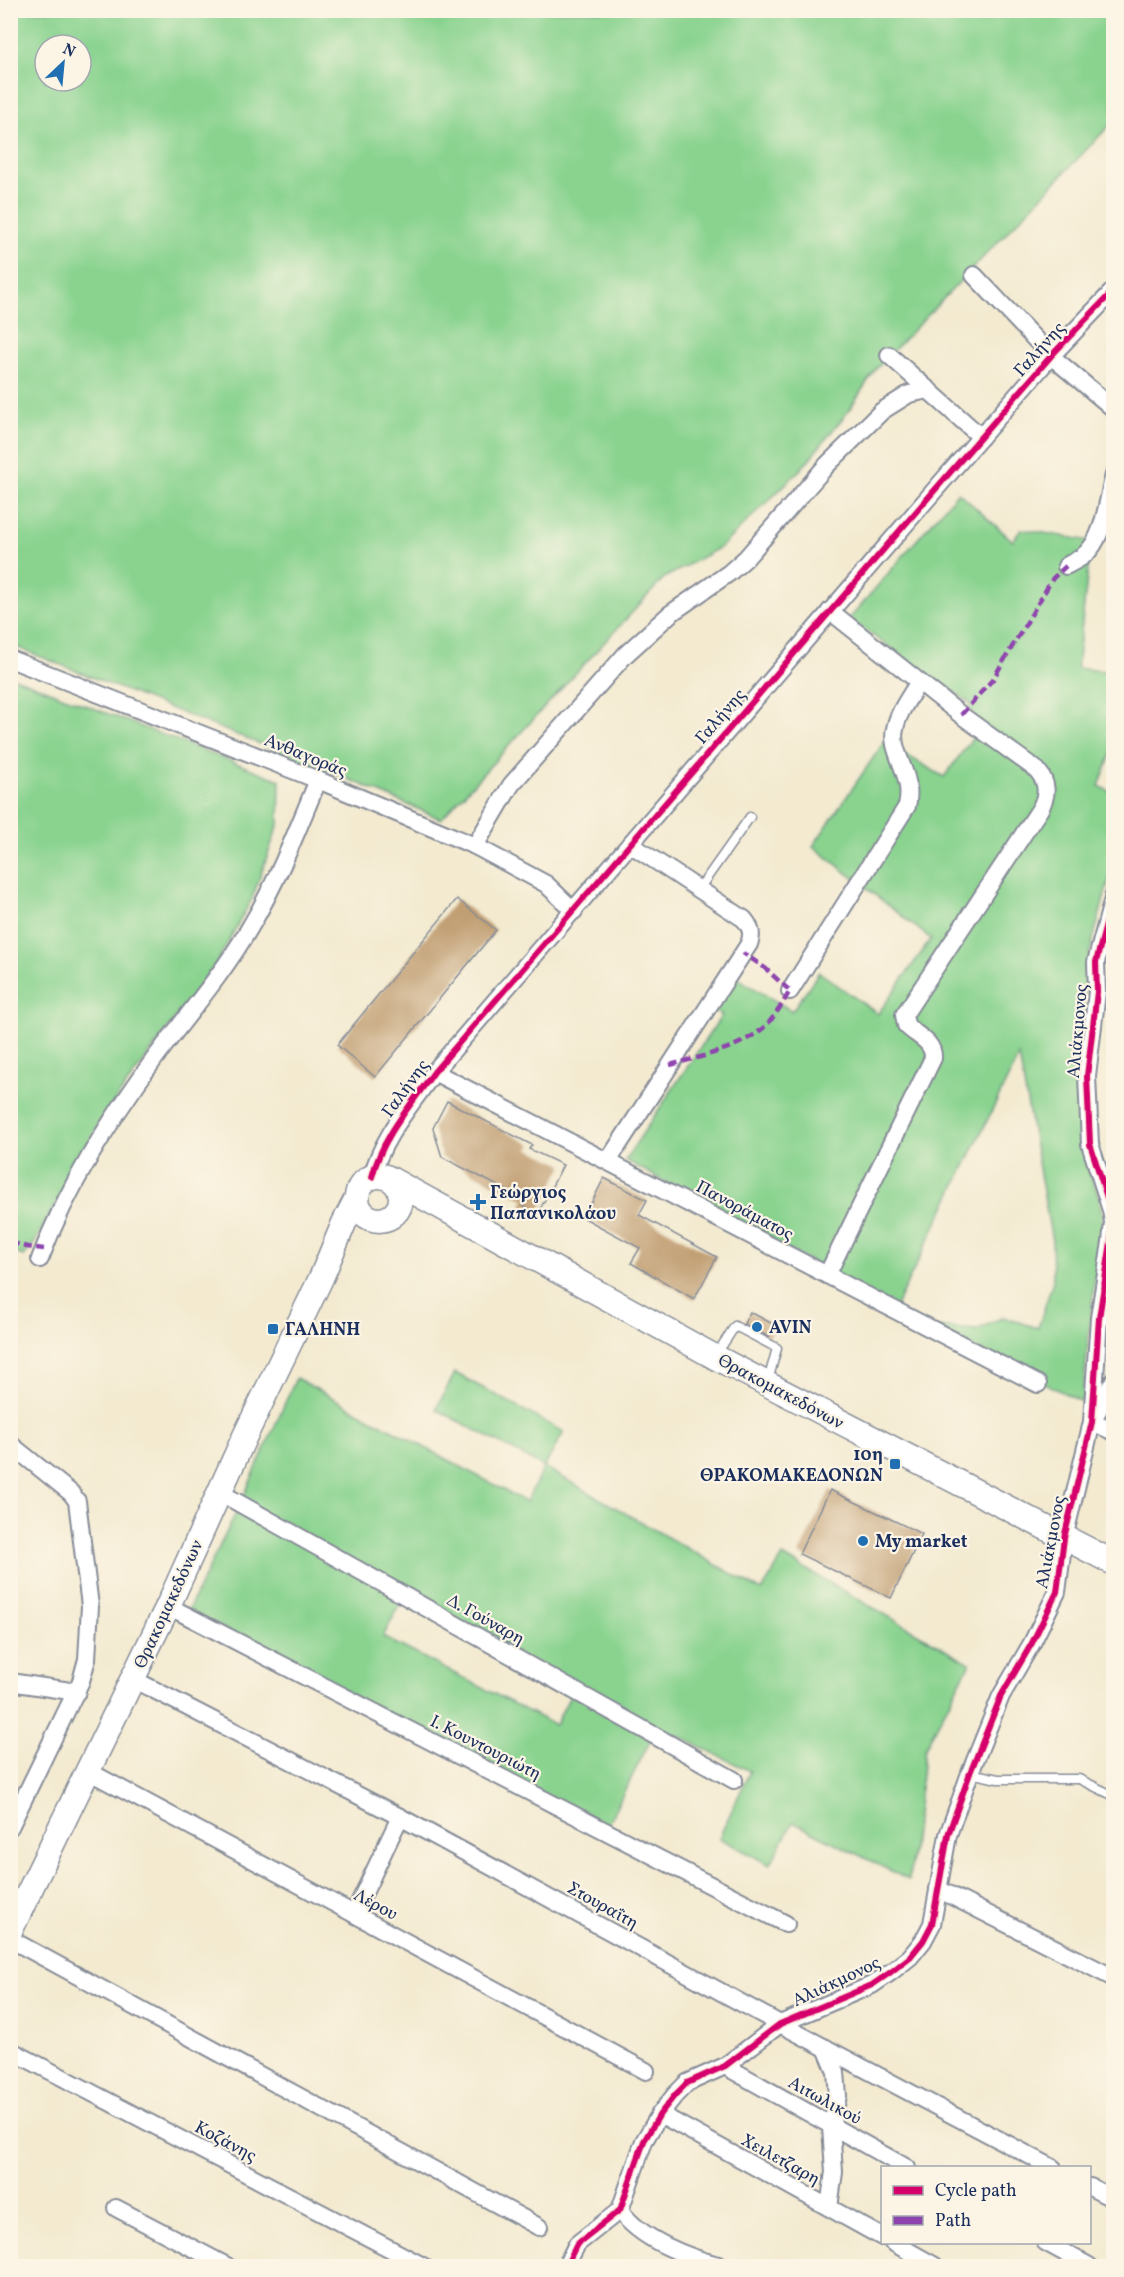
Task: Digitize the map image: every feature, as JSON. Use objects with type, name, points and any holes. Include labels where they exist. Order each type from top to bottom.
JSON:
[{"type":"main road","name":"Θρακομακεδόνων","points":[[10,1931],[168,1606],[219,1492],[322,1276],[357,1198],[360,1186],[382,1179],[453,1212],[715,1357],[1113,1563]]},
{"type":"main road","points":[[357,1198],[365,1216],[387,1216],[402,1199],[401,1192],[382,1179]]},
{"type":"main road","name":"Θρακομακεδόνων","points":[[322,1276],[345,1247],[387,1216],[453,1212]]},
{"type":"street","points":[[974,275],[1051,356],[1113,409]]},
{"type":"street","name":"Γαλήνης","points":[[382,1179],[377,1158],[386,1140],[434,1072],[1051,356],[1113,290]]},
{"type":"street","points":[[889,355],[981,437]]},
{"type":"street","points":[[476,846],[511,785],[625,655],[670,614],[729,573],[746,558],[826,465],[882,411],[909,394],[929,390]]},
{"type":"street","points":[[1066,566],[1084,556],[1095,541],[1101,528],[1113,475]]},
{"type":"street","points":[[827,1275],[933,1058],[933,1050],[929,1043],[906,1025],[904,1015],[1040,809],[1047,790],[1045,779],[1037,770],[918,683],[830,611]]},
{"type":"street","name":"Ανθαγοράς","points":[[10,659],[318,780],[476,846],[546,884],[574,911]]},
{"type":"street","points":[[790,991],[907,806],[910,795],[909,785],[895,742],[894,731],[899,715],[918,683]]},
{"type":"street","points":[[40,1259],[61,1209],[106,1130],[249,929],[283,862],[318,780]]},
{"type":"street","points":[[608,1161],[752,936],[750,926],[744,919],[630,844]]},
{"type":"street","name":"Αλιάκμονος","points":[[620,2210],[644,2141],[660,2114],[687,2083],[724,2066],[780,2024],[872,1985],[910,1957],[923,1941],[932,1924],[948,1835],[970,1773],[1001,1696],[1032,1643],[1057,1592],[1064,1538],[1092,1422],[1100,1308],[1111,1242],[1112,1210],[1090,1144],[1087,1076],[1097,992],[1096,962],[1113,895]]},
{"type":"street","name":"Πανοράματος","points":[[434,1072],[1038,1384]]},
{"type":"street","points":[[1113,1380],[1092,1422],[1113,1432]]},
{"type":"street","points":[[10,1443],[71,1493],[76,1501],[89,1585],[90,1615],[87,1659],[77,1692],[10,1827]]},
{"type":"street","name":"Δ. Γούναρη","points":[[219,1492],[734,1780]]},
{"type":"street","name":"Ι. Κουντουριώτη","points":[[168,1606],[786,1924]]},
{"type":"street","name":"Στουραΐτη","points":[[134,1678],[400,1817],[780,2024],[1049,2166]]},
{"type":"street","points":[[10,1682],[77,1692]]},
{"type":"street","name":"Λέρου","points":[[88,1771],[646,2071]]},
{"type":"street","points":[[354,1914],[400,1817]]},
{"type":"street","points":[[938,1889],[1113,1977]]},
{"type":"street","points":[[10,1939],[539,2227]]},
{"type":"street","points":[[826,2048],[836,2072],[838,2096],[831,2126],[834,2172],[829,2207]]},
{"type":"street","name":"Κοζάνης","points":[[10,2050],[423,2266]]},
{"type":"street","name":"Αιτωλικού","points":[[724,2066],[903,2166]]},
{"type":"street","name":"Χειλετζαρη","points":[[660,2114],[881,2236]]},
{"type":"street","points":[[1091,2188],[1113,2199]]},
{"type":"street","points":[[116,2208],[227,2266]]},
{"type":"street","points":[[566,2266],[577,2244],[620,2210],[636,2228],[688,2257],[722,2266]]},
{"type":"street","points":[[896,2244],[935,2266]]},
{"type":"street","points":[[1049,2244],[1089,2266]]},
{"type":"lane","points":[[699,889],[750,817]]},
{"type":"lane","points":[[715,1357],[735,1326],[777,1348],[767,1384]]},
{"type":"lane","points":[[970,1773],[998,1779],[1079,1779],[1113,1796]]},
{"type":"green space","points":[[10,11],[1113,11],[1113,122],[875,370],[847,413],[802,468],[721,547],[664,578],[441,819],[358,783],[11,645]]},
{"type":"green space","points":[[958,492],[1013,541],[1021,529],[1091,541],[1077,668],[1113,672],[1113,749],[1099,786],[1113,793],[1114,861],[1089,955],[1076,1085],[1085,1161],[1100,1199],[1103,1224],[1082,1402],[934,1327],[977,1330],[1003,1317],[1038,1328],[1053,1281],[1052,1241],[1019,1056],[895,1308],[625,1160],[722,1015],[705,1005],[727,972],[792,1011],[819,972],[878,1014],[931,939],[813,846],[884,742],[944,777],[975,735],[970,703],[849,619]]},
{"type":"green space","points":[[10,676],[280,780],[279,823],[252,899],[217,962],[100,1121],[35,1242],[24,1256],[10,1251]]},
{"type":"green space","points":[[455,1373],[564,1432],[544,1467],[436,1409]]},
{"type":"green space","points":[[296,1378],[526,1502],[544,1467],[762,1591],[783,1556],[970,1663],[925,1748],[909,1880],[793,1822],[770,1865],[719,1838],[750,1771],[658,1726],[606,1827],[188,1610],[238,1509]],"holes":[[[403,1598],[575,1686],[555,1725],[383,1637]]]},
{"type":"building","points":[[457,899],[496,930],[375,1077],[337,1045]]},
{"type":"building","points":[[447,1101],[532,1145],[529,1149],[563,1165],[537,1215],[522,1205],[525,1200],[442,1157],[433,1128]]},
{"type":"building","points":[[604,1178],[647,1200],[639,1215],[717,1257],[694,1299],[631,1263],[640,1248],[584,1218]]},
{"type":"building","points":[[750,1312],[775,1325],[769,1337],[744,1324]]},
{"type":"building","points":[[830,1490],[922,1534],[891,1598],[799,1554]]},
{"type":"marked path","points":[[961,715],[993,679],[1053,578],[1066,566]]},
{"type":"marked path","points":[[670,1065],[718,1052],[742,1042],[762,1029],[781,1006],[790,991],[765,968],[743,953]]},
{"type":"marked path","points":[[10,1242],[44,1249]]},
{"type":"cycle path","points":[[372,1177],[390,1135],[434,1072],[1051,356],[1114,290]]},
{"type":"cycle path","points":[[566,2266],[577,2244],[620,2210],[644,2141],[660,2114],[687,2083],[725,2066],[780,2024],[872,1985],[910,1957],[923,1941],[932,1924],[948,1835],[970,1773],[1001,1696],[1032,1643],[1057,1592],[1064,1538],[1092,1422],[1099,1318],[1113,1222],[1090,1144],[1087,1076],[1097,992],[1096,962],[1114,895]]},
{"type":"place","name":"Γεώργιος Παπανικολάου","points":[[478,1202]]},
{"type":"place","name":"AVIN","points":[[757,1327]]},
{"type":"place","name":"ΓΑΛΗΝΗ","points":[[273,1329]]},
{"type":"place","name":"10η ΘΡΑΚΟΜΑΚΕΔΟΝΩΝ","points":[[895,1464]]},
{"type":"place","name":"My market","points":[[863,1541]]}]
